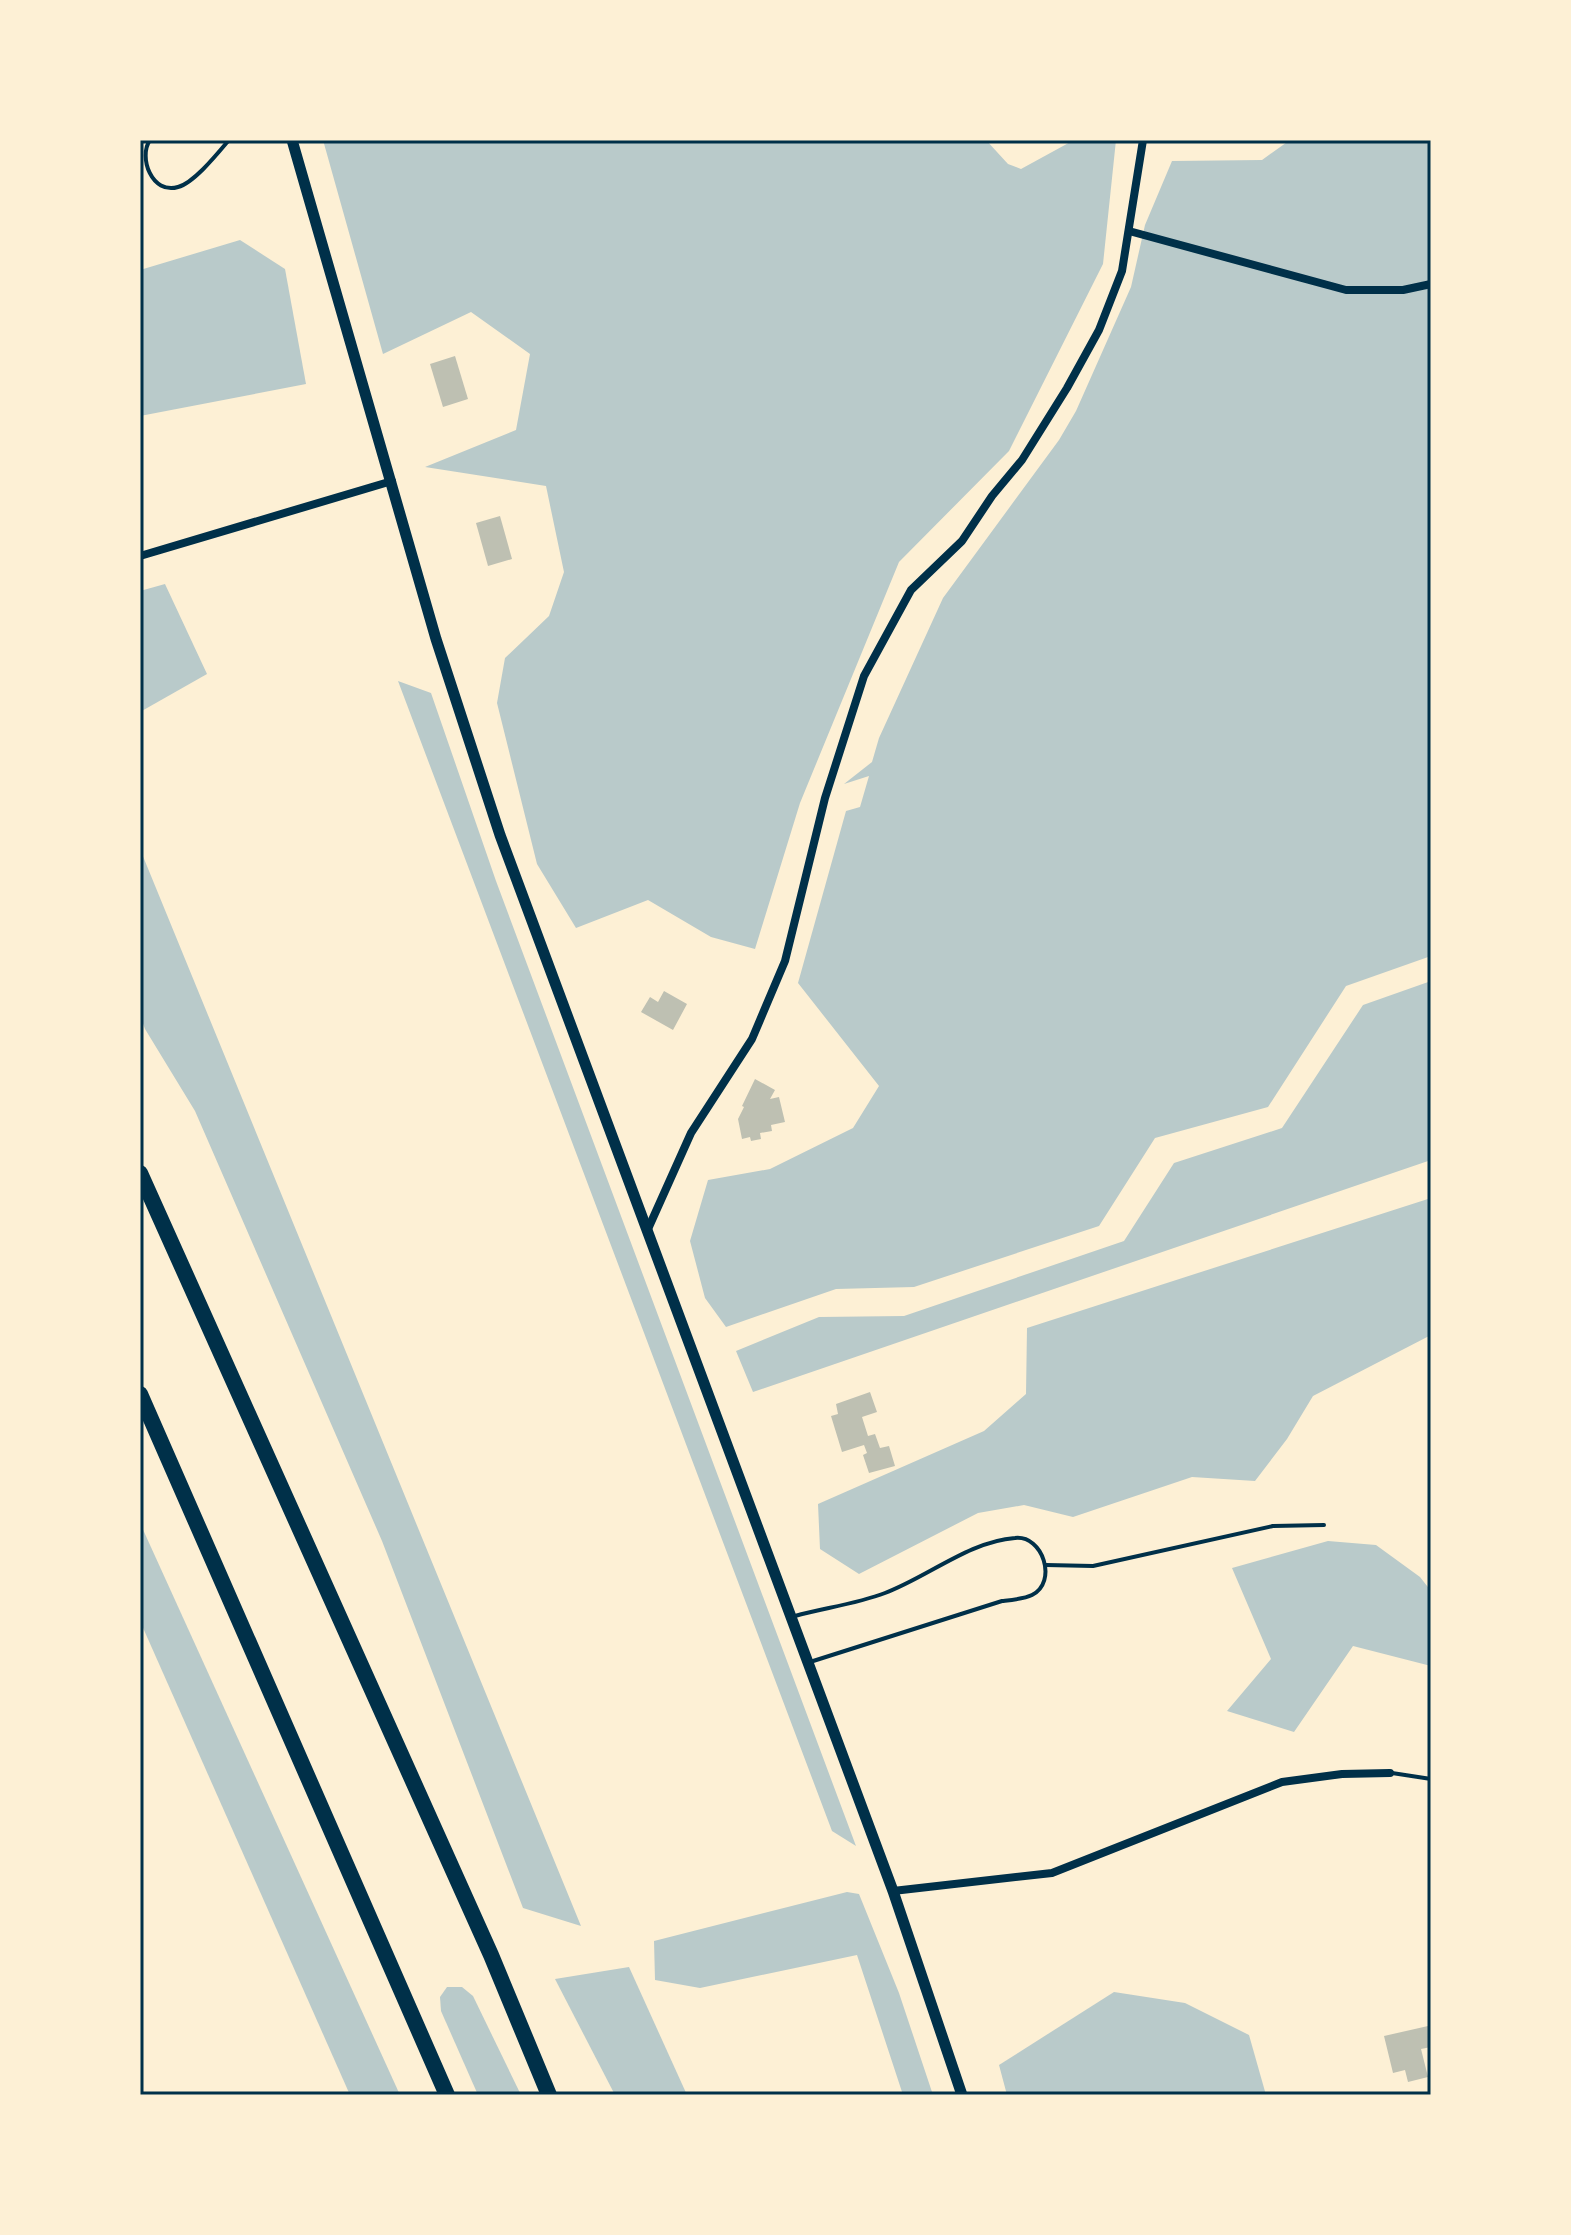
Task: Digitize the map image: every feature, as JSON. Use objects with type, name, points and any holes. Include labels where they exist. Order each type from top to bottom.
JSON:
[{"type":"highway","points":[[140,1173],[491,1955],[549,2095]]},
{"type":"highway","points":[[140,1394],[447,2095]]},
{"type":"highway","points":[[401,1993],[439,2095]]},
{"type":"street","points":[[292,140],[436,639],[500,835],[893,1891],[962,2095]]},
{"type":"street","points":[[648,1229],[691,1133],[752,1039],[785,961],[825,798],[864,676],[911,590],[962,541],[992,496],[1022,460],[1099,330],[1122,271],[1143,140]]},
{"type":"street","points":[[1129,231],[1346,290],[1403,290],[1431,284]]},
{"type":"street","points":[[140,556],[392,481]]},
{"type":"street","points":[[893,1891],[1052,1873],[1282,1782],[1342,1774],[1390,1773]]},
{"type":"lane","points":[[150,140],[144,153],[151,177],[171,188],[178,187],[197,173],[229,140]]},
{"type":"lane","points":[[1046,1565],[1093,1566],[1273,1526],[1324,1525]]},
{"type":"lane","points":[[792,1616],[885,1593],[975,1549],[1014,1538],[1025,1539],[1035,1545],[1046,1565],[1045,1580],[1031,1596],[1002,1601],[809,1662]]},
{"type":"lane","points":[[1390,1773],[1431,1779]]},
{"type":"shaded area","points":[[323,140],[986,140],[1008,164],[1021,169],[1074,140],[1116,140],[1103,264],[1009,451],[899,562],[800,803],[755,949],[711,937],[648,900],[576,928],[537,864],[497,703],[505,658],[549,616],[564,572],[546,486],[425,467],[516,430],[530,354],[471,312],[383,354]]},
{"type":"shaded area","points":[[1290,140],[1431,140],[1431,956],[1346,986],[1268,1107],[1155,1138],[1099,1226],[914,1287],[836,1289],[726,1327],[705,1298],[690,1241],[708,1180],[770,1169],[853,1128],[879,1086],[798,983],[846,811],[860,807],[869,776],[844,784],[872,762],[879,738],[943,598],[1059,440],[1076,411],[1131,287],[1145,225],[1172,161],[1262,160]]},
{"type":"shaded area","points":[[240,240],[285,269],[306,384],[140,416],[140,270]]},
{"type":"shaded area","points":[[165,584],[207,674],[140,712],[140,591]]},
{"type":"shaded area","points":[[398,681],[431,693],[496,881],[856,1846],[832,1831]]},
{"type":"shaded area","points":[[140,849],[581,1926],[523,1908],[382,1541],[195,1111],[145,1029],[140,1015]]},
{"type":"shaded area","points":[[1431,981],[1431,1160],[753,1392],[736,1351],[819,1317],[904,1316],[1124,1241],[1174,1163],[1282,1128],[1363,1005]]},
{"type":"shaded area","points":[[1431,1198],[1431,1335],[1313,1396],[1287,1439],[1255,1481],[1192,1477],[1073,1517],[1024,1505],[978,1513],[859,1574],[820,1549],[818,1504],[984,1431],[1026,1394],[1027,1328]]},
{"type":"shaded area","points":[[140,1523],[400,2095],[350,2095],[140,1621]]},
{"type":"shaded area","points":[[1328,1541],[1376,1545],[1420,1577],[1431,1591],[1431,1666],[1353,1646],[1294,1732],[1227,1711],[1271,1659],[1232,1568]]},
{"type":"shaded area","points":[[847,1892],[859,1894],[899,1993],[933,2095],[903,2095],[857,1955],[700,1988],[655,1980],[654,1941]]},
{"type":"shaded area","points":[[629,1967],[687,2095],[615,2095],[555,1979]]},
{"type":"shaded area","points":[[447,1987],[462,1987],[473,1996],[521,2095],[478,2095],[441,2011],[440,1997]]},
{"type":"shaded area","points":[[1114,1992],[1185,2003],[1249,2035],[1266,2095],[1007,2095],[999,2065]]},
{"type":"building","points":[[455,356],[468,399],[443,407],[430,364]]},
{"type":"building","points":[[500,516],[512,559],[488,566],[476,523]]},
{"type":"building","points":[[664,991],[687,1004],[673,1030],[641,1012],[650,997],[658,1002]]},
{"type":"building","points":[[755,1079],[775,1090],[770,1099],[779,1097],[785,1122],[771,1125],[772,1131],[760,1133],[761,1139],[751,1141],[750,1137],[742,1139],[738,1119]]},
{"type":"building","points":[[870,1392],[877,1412],[862,1417],[868,1436],[875,1434],[880,1448],[889,1446],[895,1466],[869,1473],[863,1455],[867,1453],[864,1445],[842,1452],[831,1416],[838,1414],[836,1404]]},
{"type":"building","points":[[1428,2026],[1431,2047],[1421,2049],[1428,2077],[1408,2082],[1405,2070],[1393,2073],[1384,2036]]}]
